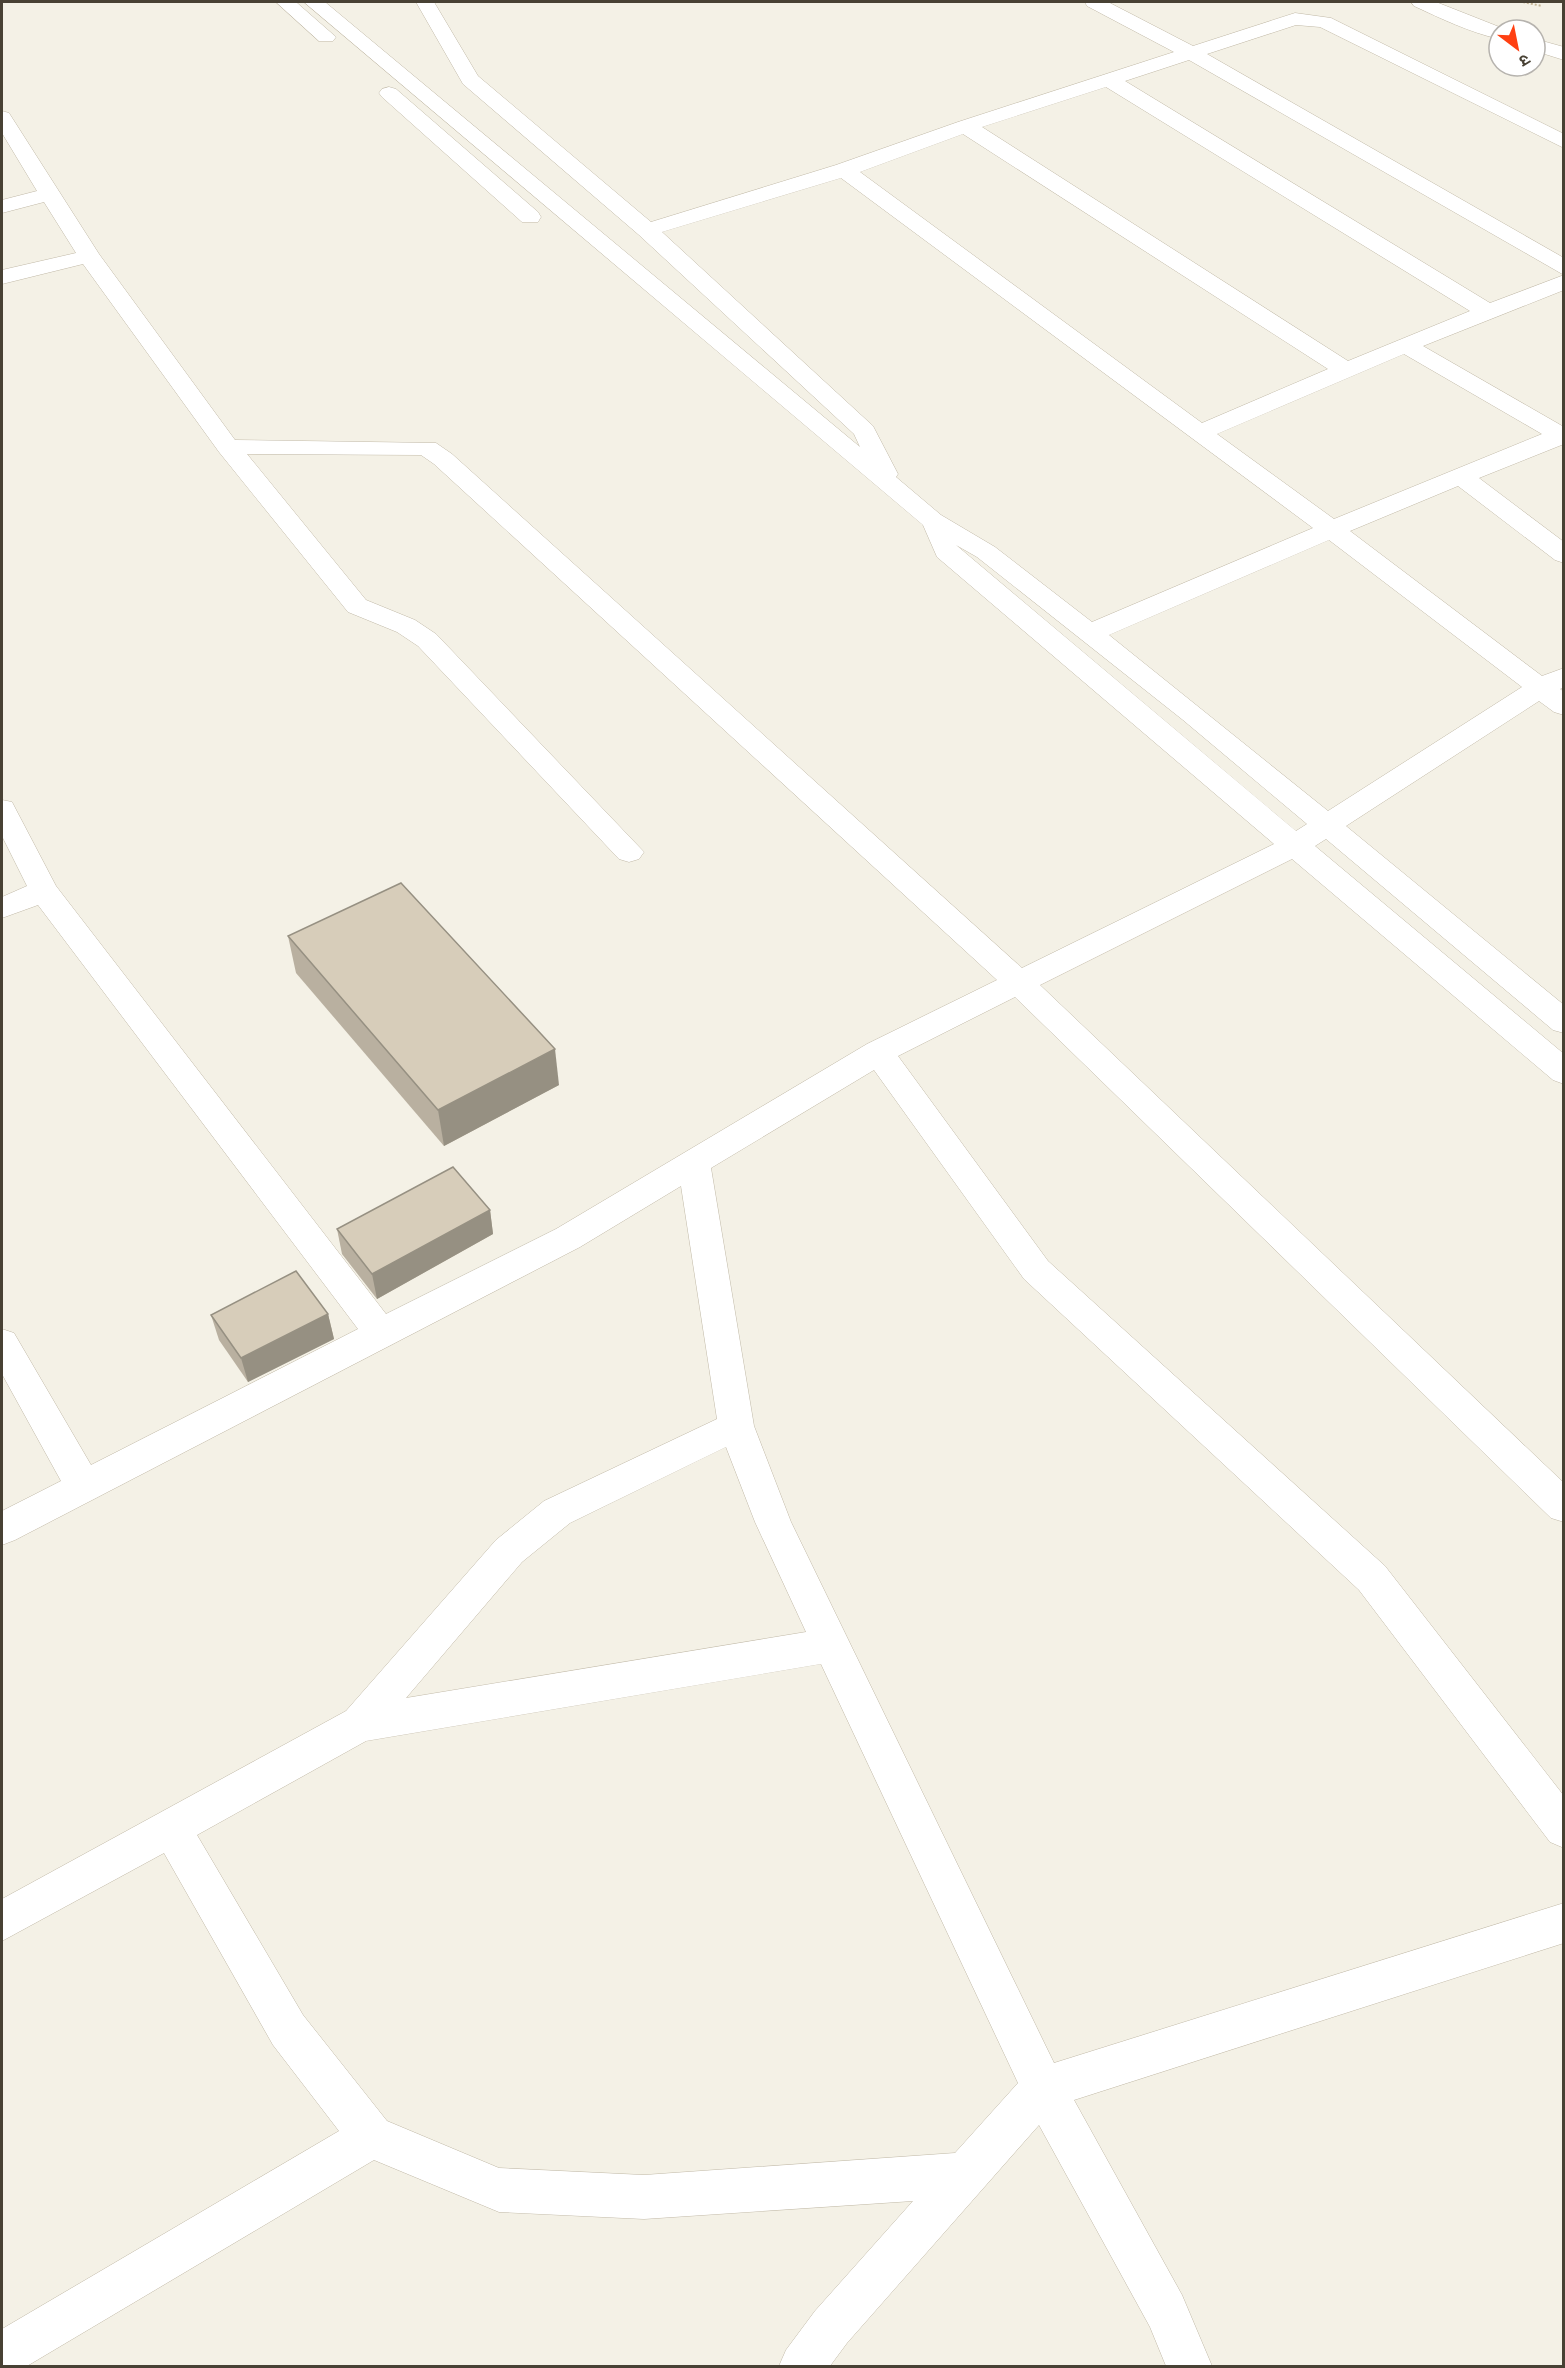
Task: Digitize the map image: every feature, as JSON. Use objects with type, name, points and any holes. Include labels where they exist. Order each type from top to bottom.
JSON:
[{"type":"street","points":[[285,2],[346,55]]},
{"type":"street","points":[[314,2],[932,519],[986,552],[1090,633],[1327,825],[1563,1022]]},
{"type":"street","points":[[425,2],[470,80],[647,230],[864,431],[892,486]]},
{"type":"street","points":[[1094,2],[1191,53],[1563,268]]},
{"type":"street","points":[[1421,2],[1487,29]]},
{"type":"street","points":[[647,230],[844,170],[965,126],[1295,19],[1324,22],[1563,142]]},
{"type":"street","points":[[1547,49],[1563,54]]},
{"type":"street","points":[[372,78],[530,216]]},
{"type":"street","points":[[1109,80],[1488,312]]},
{"type":"street","points":[[2,117],[89,256],[228,447],[357,606],[406,626],[427,640],[629,852]]},
{"type":"street","points":[[965,126],[1346,370]]},
{"type":"street","points":[[844,170],[1332,529],[1552,682],[1563,706]]},
{"type":"street","points":[[2,207],[49,194]]},
{"type":"street","points":[[2,277],[89,256]]},
{"type":"street","points":[[1201,432],[1405,345],[1563,282]]},
{"type":"street","points":[[1405,345],[1562,436]]},
{"type":"street","points":[[1090,633],[1332,529],[1562,436]]},
{"type":"street","points":[[228,447],[427,448],[443,459],[1020,984],[1563,1507]]},
{"type":"street","points":[[1462,477],[1563,555]]},
{"type":"street","points":[[932,519],[946,552],[1563,1072]]},
{"type":"street","points":[[2,1529],[83,1485],[568,1238],[878,1052],[1020,984],[1296,845],[1552,682]]},
{"type":"street","points":[[2,809],[44,891],[381,1333]]},
{"type":"street","points":[[2,908],[44,891]]},
{"type":"street","points":[[878,1052],[1036,1270],[1372,1578],[1563,1829]]},
{"type":"street","points":[[694,1163],[736,1426],[773,1522],[1043,2088],[1166,2311],[1188,2367]]},
{"type":"street","points":[[2,1342],[83,1485]]},
{"type":"street","points":[[360,1724],[509,1551],[557,1512],[736,1426]]},
{"type":"street","points":[[2,1921],[360,1724],[831,1645]]},
{"type":"street","points":[[171,1828],[288,2030],[371,2137],[499,2190],[644,2197],[965,2175]]},
{"type":"street","points":[[802,2367],[831,2326],[1043,2088],[1563,1923]]},
{"type":"street","points":[[2,2355],[371,2137]]},
{"type":"building","points":[[401,883],[555,1049],[438,1110],[288,936]]},
{"type":"building","points":[[453,1167],[490,1210],[372,1274],[337,1229]]},
{"type":"building","points":[[296,1271],[328,1314],[241,1358],[211,1315]]}]
